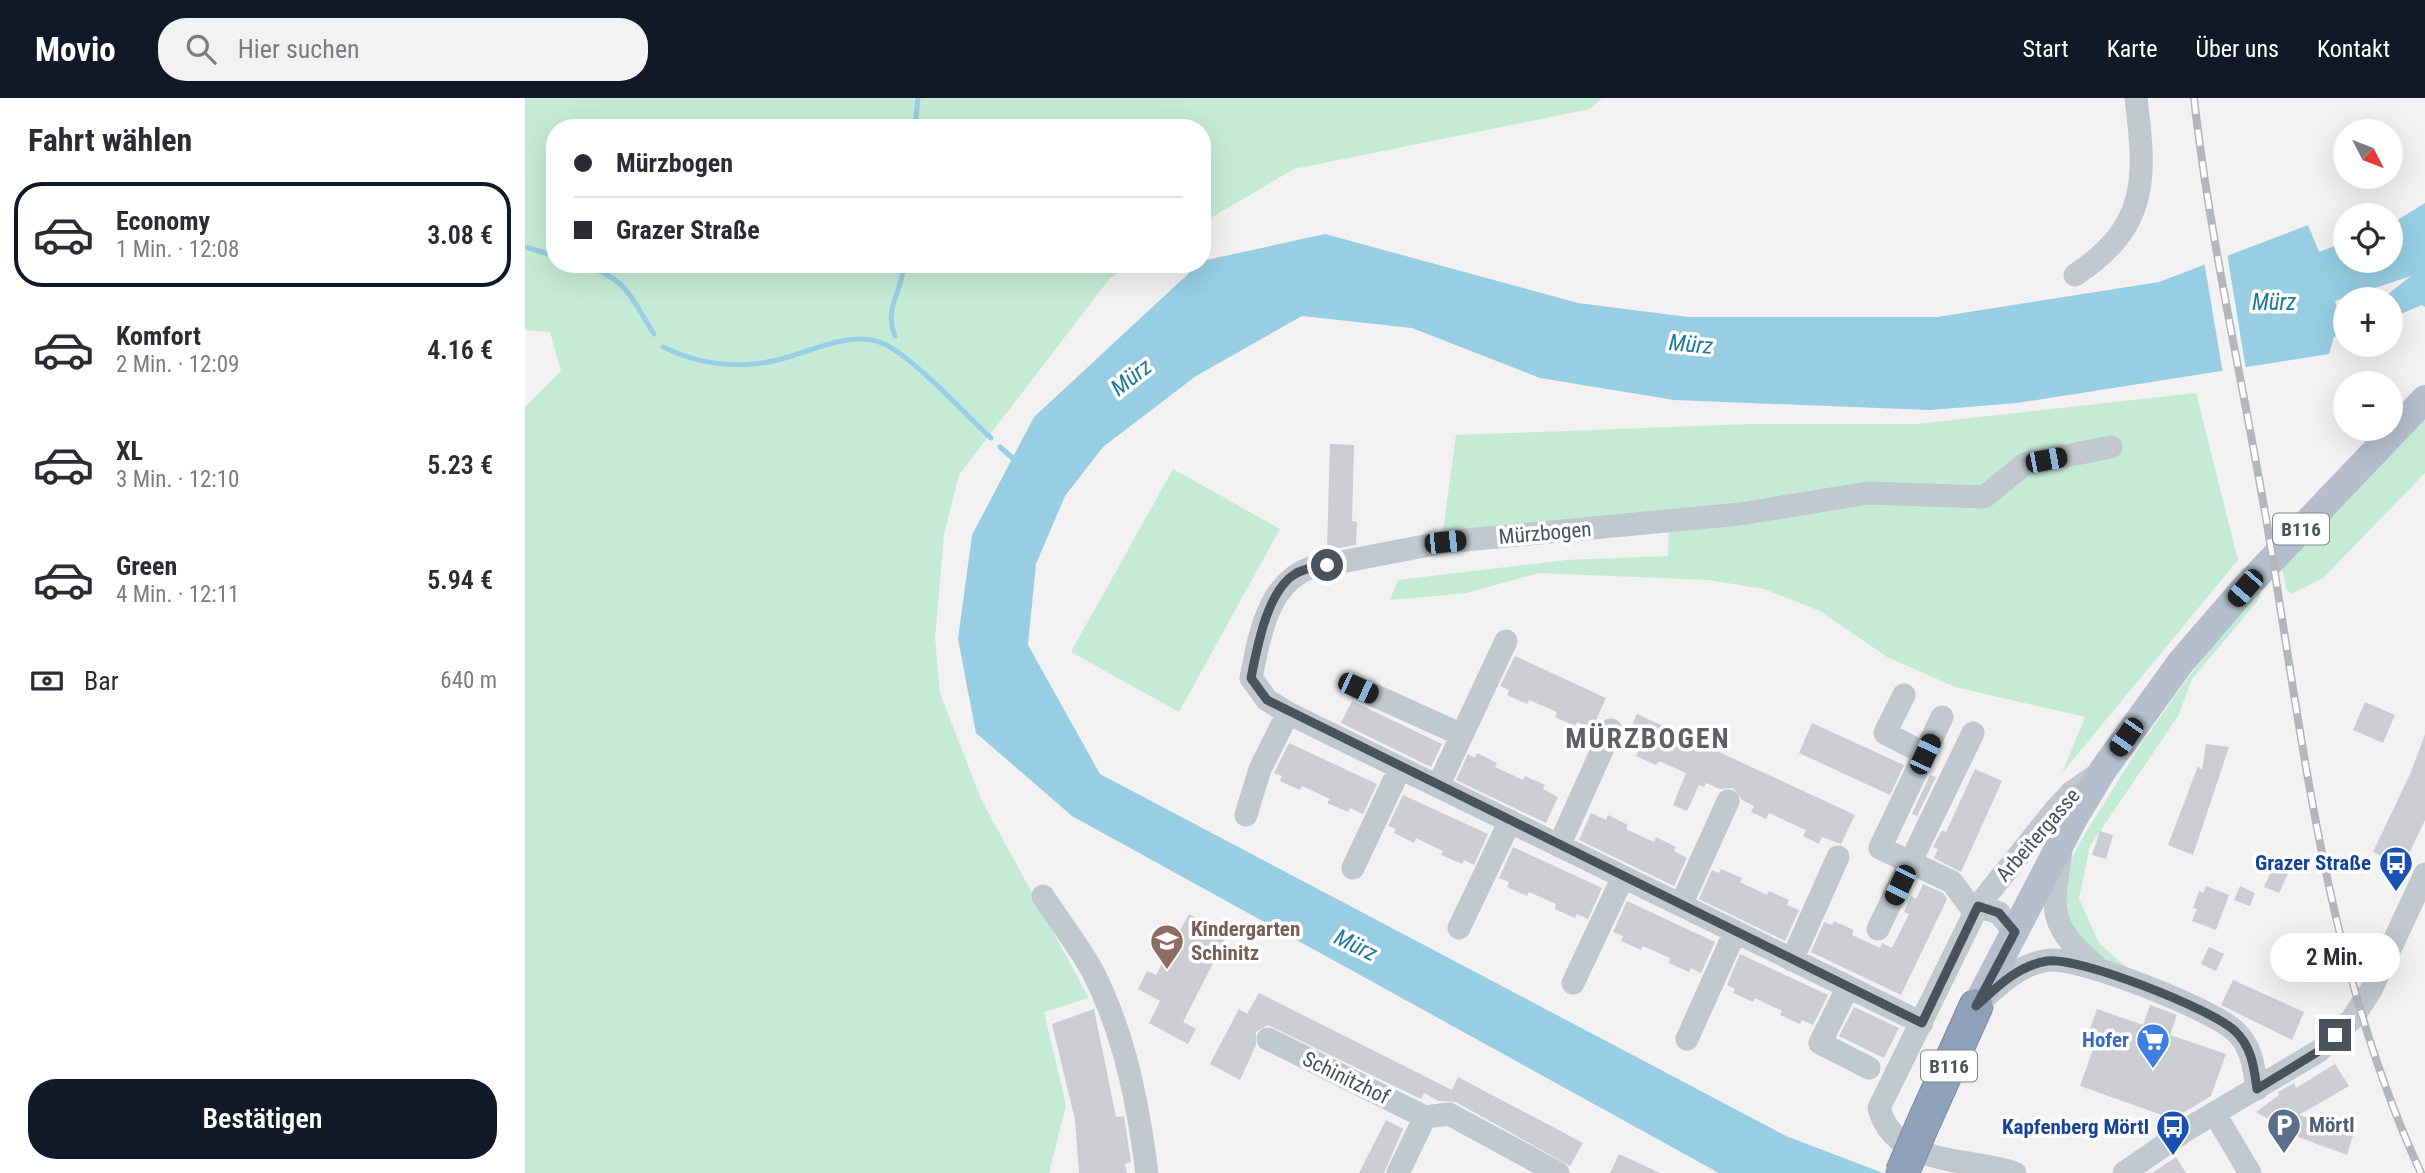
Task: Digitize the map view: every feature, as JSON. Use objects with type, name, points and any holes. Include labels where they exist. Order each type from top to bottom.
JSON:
[{"type":"highway","name":"B116","points":[[1902,1173],[1976,1006]]},
{"type":"main road","name":"B116","points":[[1976,1006],[2062,841],[2103,770],[2173,671],[2425,399]]},
{"type":"street","points":[[2075,275],[2105,254],[2129,226],[2134,215],[2141,163],[2136,98]]},
{"type":"street","name":"Mürzbogen","points":[[1922,1023],[1288,713],[1267,700],[1251,678],[1266,618],[1280,590],[1294,574],[1310,568],[1445,542],[1740,514],[1868,493],[1984,497],[2025,464],[2111,447]]},
{"type":"street","points":[[1438,786],[1506,641]]},
{"type":"street","points":[[1358,688],[1462,735]]},
{"type":"street","points":[[1905,695],[1885,733],[1925,754]]},
{"type":"street","points":[[1246,815],[1260,769],[1288,713]]},
{"type":"street","points":[[1942,718],[1880,848],[1952,882],[1976,909]]},
{"type":"street","points":[[1559,846],[1611,730]]},
{"type":"street","points":[[1878,929],[1973,733]]},
{"type":"street","points":[[1353,868],[1400,768]]},
{"type":"street","name":"Arbeitergasse","points":[[2015,1173],[1993,1165],[1926,1154],[1892,1136],[1883,1122],[1879,1108],[1976,909],[2056,809],[2072,792],[2103,770]]},
{"type":"street","points":[[1681,905],[1728,801]]},
{"type":"street","points":[[1458,928],[1510,821]]},
{"type":"street","points":[[2062,841],[2053,903],[2056,919],[2073,946],[2101,970]]},
{"type":"street","points":[[1792,960],[1838,857]]},
{"type":"street","points":[[2129,1172],[2214,1114],[2319,1051],[2360,1011],[2425,874]]},
{"type":"street","points":[[1573,983],[1623,877]]},
{"type":"street","points":[[1043,896],[1092,971],[1113,1021],[1132,1079],[1147,1173]]},
{"type":"street","name":"Arbeitergasse","points":[[1976,909],[1999,913],[2015,932]]},
{"type":"street","points":[[1687,1039],[1735,932]]},
{"type":"street","points":[[1976,1006],[2007,978],[2038,963],[2062,961],[2101,970],[2225,1023],[2246,1045],[2252,1058],[2257,1089]]},
{"type":"street","points":[[1847,987],[1820,1043],[1869,1068]]},
{"type":"street","name":"Schinitzhof","points":[[1268,1039],[1425,1117],[1449,1114],[1558,1173]]},
{"type":"street","points":[[2214,1114],[2250,1173]]},
{"type":"street","points":[[1398,1173],[1425,1117]]},
{"type":"green space","points":[[525,98],[1602,98],[1590,109],[1294,169],[1211,218],[1211,119],[546,119],[546,273],[1118,273],[1110,278],[959,475],[944,535],[935,638],[940,693],[981,799],[1089,998],[1044,1012],[1066,1105],[1049,1173],[525,1173],[525,407],[561,371],[550,332],[525,330]]},
{"type":"green space","points":[[2196,393],[2238,560],[2062,773],[2085,717],[1955,687],[1887,657],[1820,611],[1764,589],[1708,580],[1539,573],[1467,593],[1390,600],[1398,580],[1566,560],[1668,556],[1669,515],[1442,538],[1456,435],[1752,424],[1916,424]]},
{"type":"green space","points":[[2425,419],[2425,473],[2323,578],[2291,594],[2286,588],[2281,561]]},
{"type":"green space","points":[[1173,469],[1280,529],[1179,712],[1071,652]]},
{"type":"green space","points":[[2259,585],[2260,597],[2192,679],[2178,716],[2090,846],[2079,899],[2099,943],[2130,971],[2094,954],[2073,934],[2064,912],[2065,877],[2086,833],[2141,746]]},
{"type":"water","name":"Mürz","points":[[2425,203],[2425,307],[2422,305],[2403,313],[2403,287],[2397,287],[2411,276],[2378,287],[2333,287],[2333,340],[2329,354],[2017,403],[1930,410],[1674,400],[1540,378],[1412,328],[1302,316],[1196,376],[1103,447],[1065,496],[1036,564],[1028,645],[1100,774],[1786,1136],[1883,1173],[1719,1173],[1072,816],[976,733],[958,639],[972,535],[1034,417],[1189,273],[1211,273],[1211,259],[1325,234],[1578,303],[1688,317],[1937,317],[2159,282],[2308,225],[2319,252],[2333,247],[2333,273],[2403,273],[2403,217]]},
{"type":"pier","points":[[2227,253],[2246,370],[2223,374],[2204,261]]},
{"type":"building","points":[[1330,444],[1354,445],[1352,521],[1357,522],[1356,545],[1327,550]]},
{"type":"building","points":[[1515,656],[1606,698],[1592,729],[1577,722],[1575,726],[1555,717],[1557,712],[1529,700],[1527,704],[1507,695],[1509,690],[1500,686]]},
{"type":"building","points":[[1352,701],[1442,744],[1431,767],[1341,723]]},
{"type":"building","points":[[2365,702],[2395,715],[2383,743],[2353,730]]},
{"type":"building","points":[[1637,714],[1855,815],[1841,844],[1822,837],[1819,844],[1803,836],[1806,830],[1769,813],[1766,819],[1751,812],[1754,806],[1742,800],[1733,788],[1720,789],[1706,783],[1704,787],[1699,785],[1687,811],[1673,805],[1686,773],[1659,761],[1656,765],[1636,756],[1638,751],[1623,744]]},
{"type":"building","points":[[1812,723],[1904,765],[1890,795],[1799,753]]},
{"type":"building","points":[[2425,734],[2425,820],[2403,866],[2373,852],[2411,772]]},
{"type":"building","points":[[1289,743],[1377,784],[1363,814],[1350,808],[1348,812],[1327,803],[1330,799],[1302,786],[1300,790],[1280,781],[1282,776],[1274,773]]},
{"type":"building","points":[[2206,744],[2229,747],[2193,855],[2168,845],[2198,766],[2202,770]]},
{"type":"building","points":[[1477,753],[1497,763],[1495,767],[1523,780],[1525,776],[1545,785],[1543,789],[1558,797],[1546,823],[1456,780],[1468,754],[1475,758]]},
{"type":"building","points":[[1975,769],[2002,781],[1961,872],[1934,858],[1938,849],[1933,847],[1942,830],[1946,832]]},
{"type":"building","points":[[1930,775],[1936,777],[1917,816],[1912,814]]},
{"type":"building","points":[[1403,795],[1488,834],[1474,865],[1464,860],[1462,864],[1441,855],[1443,851],[1416,838],[1414,843],[1394,833],[1396,829],[1388,826]]},
{"type":"building","points":[[1591,813],[1606,820],[1608,815],[1628,825],[1626,829],[1654,842],[1656,837],[1676,847],[1674,851],[1687,858],[1674,886],[1579,840]]},
{"type":"building","points":[[2100,831],[2113,835],[2106,859],[2092,855]]},
{"type":"building","points":[[1513,847],[1602,888],[1588,919],[1577,914],[1575,918],[1555,909],[1556,904],[1529,892],[1527,896],[1507,887],[1509,882],[1499,878]]},
{"type":"building","points":[[2275,863],[2290,869],[2279,893],[2264,887]]},
{"type":"building","points":[[1721,869],[1742,878],[1740,882],[1767,895],[1769,891],[1789,900],[1787,905],[1799,910],[1785,941],[1699,899],[1712,870],[1719,873]]},
{"type":"building","points":[[1923,884],[1943,893],[1947,899],[1901,995],[1811,952],[1824,922],[1832,925],[1834,921],[1854,930],[1852,935],[1880,948],[1882,943],[1892,948],[1909,914],[1904,912],[1911,896],[1916,899]]},
{"type":"building","points":[[2206,886],[2229,895],[2216,930],[2192,921],[2197,909],[2193,908],[2199,891],[2203,893]]},
{"type":"building","points":[[2240,886],[2255,893],[2250,906],[2234,900]]},
{"type":"building","points":[[1627,901],[1715,942],[1701,973],[1691,968],[1689,972],[1669,963],[1670,958],[1643,946],[1641,950],[1621,941],[1623,936],[1613,932]]},
{"type":"building","points":[[1189,914],[1228,934],[1183,1022],[1196,1029],[1188,1044],[1149,1023],[1160,1001],[1138,989],[1147,971],[1156,975]]},
{"type":"building","points":[[2209,947],[2224,954],[2216,971],[2201,964]]},
{"type":"building","points":[[1740,954],[1828,995],[1813,1025],[1802,1020],[1800,1024],[1780,1015],[1782,1011],[1755,998],[1753,1002],[1733,993],[1735,989],[1727,985]]},
{"type":"building","points":[[2233,980],[2304,1012],[2292,1040],[2221,1005]]},
{"type":"building","points":[[1259,993],[1452,1090],[1458,1077],[1583,1143],[1570,1166],[1456,1102],[1439,1101],[1424,1093],[1421,1099],[1268,1025],[1256,1032],[1256,1045],[1240,1080],[1210,1064],[1239,1009],[1247,1014]]},
{"type":"building","name":"Hofer","points":[[2150,1005],[2177,1015],[2170,1035],[2226,1054],[2211,1096],[2173,1119],[2080,1086],[2099,1032],[2090,1029],[2097,1009],[2143,1025]]},
{"type":"building","points":[[1854,1007],[1899,1028],[1884,1058],[1839,1036]]},
{"type":"building","points":[[1094,1009],[1116,1117],[1124,1116],[1131,1162],[1125,1164],[1127,1173],[1079,1173],[1075,1120],[1052,1024]]},
{"type":"building","points":[[2335,1064],[2349,1086],[2299,1115],[2354,1132],[2347,1155],[2271,1127],[2273,1122],[2256,1112],[2279,1095],[2278,1092],[2294,1083],[2296,1088]]},
{"type":"building","points":[[1386,1120],[1403,1129],[1384,1173],[1359,1173]]},
{"type":"building","points":[[1619,1154],[1660,1173],[1610,1173]]},
{"type":"building","points":[[2176,1157],[2186,1173],[2152,1173]]},
{"type":"waterway","points":[[916,119],[918,98]]},
{"type":"waterway","points":[[525,247],[546,253]]},
{"type":"waterway","points":[[603,273],[626,290],[654,334]]},
{"type":"waterway","points":[[895,336],[892,308],[903,273]]},
{"type":"waterway","points":[[663,347],[703,361],[745,365],[773,361],[842,341],[856,339],[882,343],[922,372],[991,438]]},
{"type":"waterway","points":[[1000,447],[1016,461]]},
{"type":"railway","points":[[2194,98],[2218,258],[2267,524],[2322,854],[2362,1017],[2389,1096],[2421,1173]]},
{"type":"place","name":"Grazer Straße","points":[[2396,893]]},
{"type":"place","name":"Kindergarten Schinitz","points":[[1167,971]]},
{"type":"place","name":"Hofer","points":[[2153,1070]]},
{"type":"place","name":"Mörtl","points":[[2284,1155]]},
{"type":"place","name":"Kapfenberg Mörtl","points":[[2173,1157]]},
{"type":"district","name":"MÜRZBOGEN","points":[[1648,738]]},
{"type":"route","points":[[1327,565],[1294,574],[1280,590],[1266,618],[1258,639],[1251,678],[1267,700],[1288,713],[1922,1023],[1978,906],[1999,913],[2015,932],[1976,1006],[2007,978],[2038,963],[2062,961],[2101,970],[2214,1017],[2237,1032],[2252,1058],[2257,1089],[2319,1051],[2335,1035]]}]
